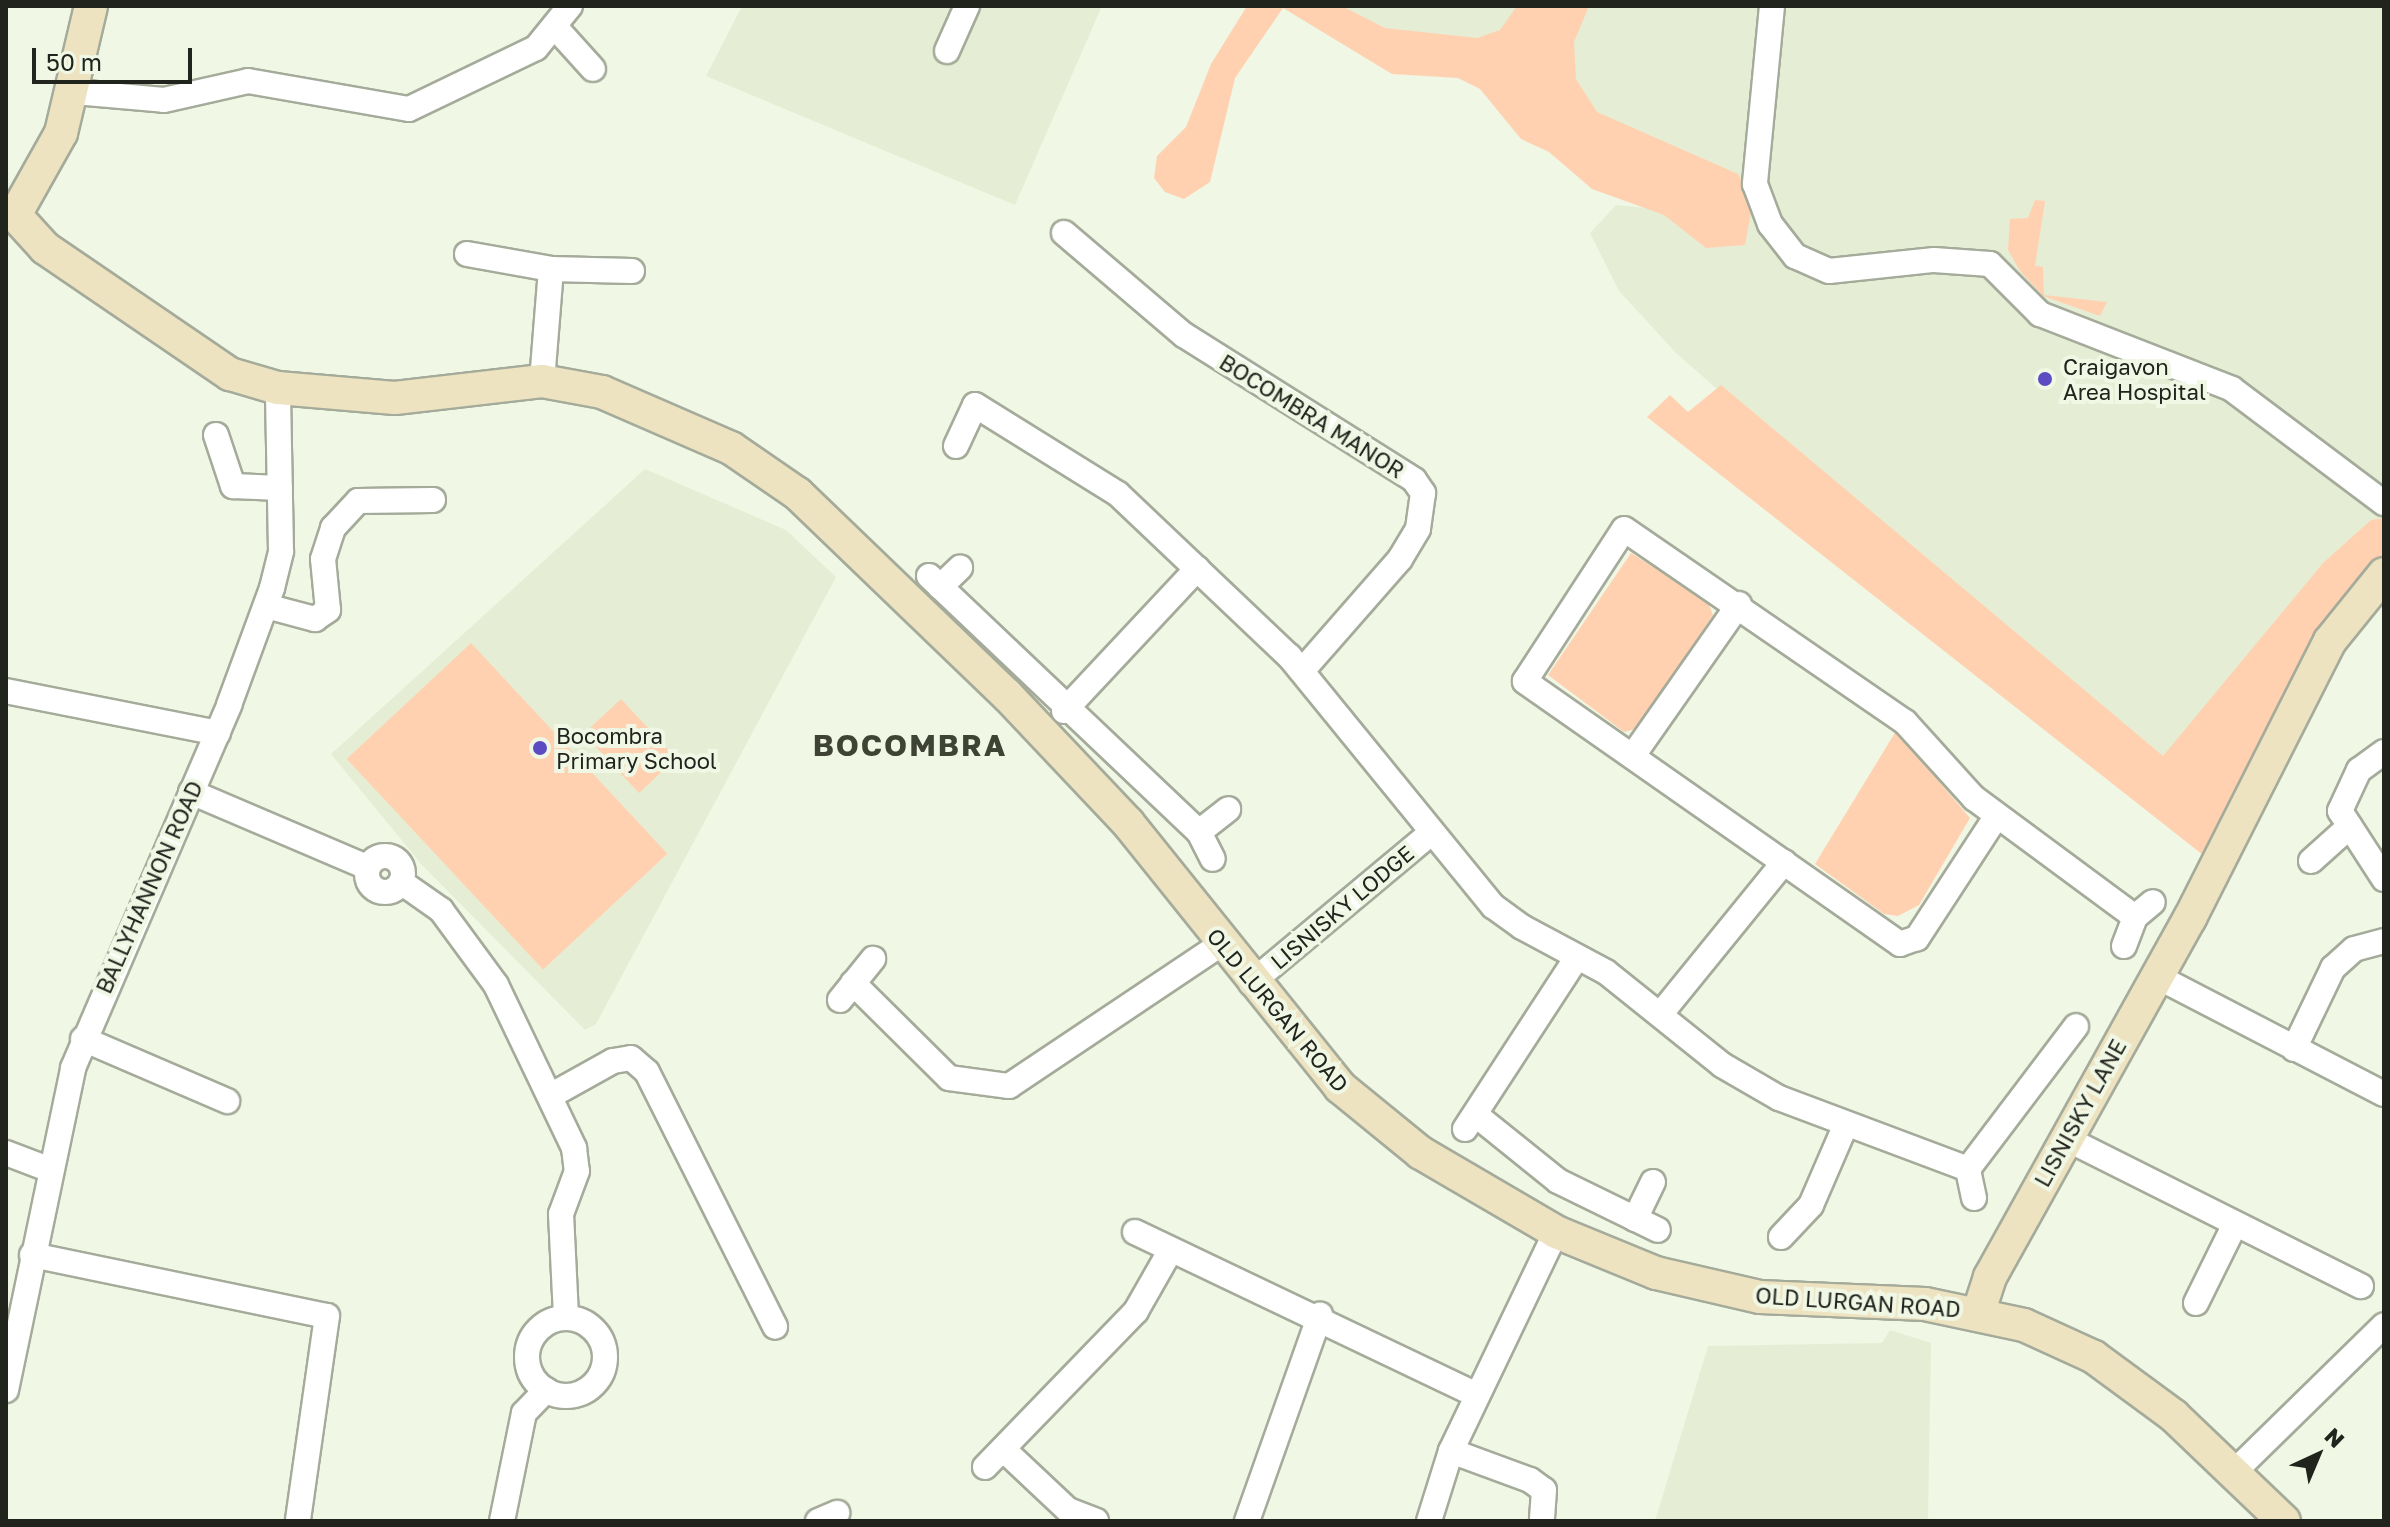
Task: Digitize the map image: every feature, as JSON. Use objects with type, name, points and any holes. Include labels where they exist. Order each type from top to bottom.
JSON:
[{"type":"street","points":[[10,216],[51,155],[75,92],[91,6]]},
{"type":"street","points":[[75,92],[142,101],[248,81],[409,109],[536,48],[556,28],[570,6]]},
{"type":"street","points":[[947,51],[967,6]]},
{"type":"street","points":[[1772,6],[1755,184],[1779,239],[1795,256],[1829,271],[1934,260],[1990,264],[2040,314],[2232,389],[2384,503]]},
{"type":"street","points":[[556,28],[593,69]]},
{"type":"street","name":"OLD LURGAN ROAD","points":[[10,216],[45,248],[161,332],[230,374],[278,388],[395,398],[542,381],[602,392],[731,448],[798,494],[1128,823],[1251,983],[1340,1087],[1397,1134],[1556,1232],[1656,1273],[1760,1297],[1979,1311],[2094,1357],[2233,1473],[2284,1521]]},
{"type":"street","name":"BOCOMBRA MANOR","points":[[1064,233],[1184,335],[1414,480],[1423,493],[1418,529],[1400,559],[1302,671]]},
{"type":"street","points":[[467,254],[551,269],[632,271]]},
{"type":"street","points":[[542,381],[551,269]]},
{"type":"street","name":"BALLYHANNON ROAD","points":[[6,1390],[48,1169],[83,1039],[218,733],[266,606],[281,551],[278,388]]},
{"type":"street","points":[[956,446],[966,399],[1118,494],[1302,671],[1431,833]]},
{"type":"street","points":[[216,435],[233,486],[280,488]]},
{"type":"street","points":[[266,606],[315,619],[328,610],[323,559],[333,528],[358,501],[433,500]]},
{"type":"street","points":[[1996,817],[1917,938],[1900,944],[1634,754],[1525,681],[1624,529],[1739,604],[1905,722],[1996,817],[2144,909],[2124,946]]},
{"type":"street","points":[[960,568],[934,582],[1064,711],[1199,832],[1213,859]]},
{"type":"street","points":[[1064,711],[1197,569]]},
{"type":"street","name":"LISNISKY LANE","points":[[1979,1311],[2065,1138],[2190,918],[2330,641],[2384,574]]},
{"type":"street","points":[[1634,754],[1739,604]]},
{"type":"street","points":[[6,691],[218,733]]},
{"type":"street","points":[[2384,752],[2344,791],[2340,811],[2384,879]]},
{"type":"street","points":[[191,792],[367,867],[381,855],[392,857],[401,882],[441,910],[496,985],[550,1096],[577,1171],[561,1214],[566,1318]]},
{"type":"street","points":[[1199,832],[1228,809]]},
{"type":"street","points":[[2311,861],[2350,826]]},
{"type":"street","name":"LISNISKY LODGE","points":[[1251,983],[1431,833],[1493,906],[1663,1011],[1722,1065],[1779,1098],[1968,1169]]},
{"type":"street","points":[[1663,1011],[1784,862]]},
{"type":"street","points":[[2294,1049],[2333,968],[2354,949],[2384,941]]},
{"type":"street","points":[[873,959],[847,992],[949,1078],[1009,1086],[1221,944]]},
{"type":"street","points":[[1577,957],[1470,1122],[1558,1181],[1658,1230]]},
{"type":"street","points":[[2158,977],[2384,1094]]},
{"type":"street","points":[[1974,1198],[1968,1169],[2065,1032]]},
{"type":"street","points":[[83,1039],[227,1101]]},
{"type":"street","points":[[550,1096],[613,1061],[631,1058],[647,1072],[775,1327]]},
{"type":"street","points":[[1774,1241],[1811,1205],[1846,1124]]},
{"type":"street","points":[[2065,1138],[2361,1286]]},
{"type":"street","points":[[6,1153],[48,1169]]},
{"type":"street","points":[[1635,1219],[1653,1182]]},
{"type":"street","points":[[2196,1303],[2235,1224]]},
{"type":"street","points":[[1135,1232],[1169,1253],[1320,1315],[1477,1395]]},
{"type":"street","points":[[1429,1521],[1451,1451],[1556,1232]]},
{"type":"street","points":[[985,1467],[1136,1311],[1169,1253]]},
{"type":"street","points":[[32,1255],[327,1316],[298,1521]]},
{"type":"street","points":[[1247,1521],[1320,1315]]},
{"type":"street","points":[[566,1318],[599,1336],[602,1373],[584,1392],[546,1390],[530,1371],[529,1346],[543,1326],[566,1318]]},
{"type":"street","points":[[2233,1473],[2384,1325]]},
{"type":"street","points":[[502,1521],[524,1413],[546,1390]]},
{"type":"street","points":[[1003,1449],[1065,1515],[1096,1521]]},
{"type":"street","points":[[1451,1451],[1530,1480],[1544,1490],[1542,1521]]},
{"type":"shaded area","points":[[742,6],[1102,6],[1015,205],[706,76]]},
{"type":"shaded area","points":[[1247,6],[1342,6],[1385,28],[1477,38],[1500,30],[1517,6],[1589,6],[1574,42],[1576,79],[1597,112],[1738,174],[1753,202],[1745,245],[1706,248],[1664,215],[1592,189],[1549,152],[1521,139],[1480,89],[1458,78],[1392,74],[1283,8],[1235,78],[1210,182],[1184,199],[1165,192],[1154,178],[1157,156],[1186,127],[1211,64]]},
{"type":"shaded area","name":"Craigavon Area Hospital","points":[[1329,6],[2384,6],[2384,540],[2168,785],[1676,353],[1619,291],[1590,233],[1616,205],[1719,215]]},
{"type":"shaded area","points":[[2035,200],[2045,201],[2035,266],[2043,267],[2044,295],[2107,302],[2100,316],[2043,296],[2020,271],[2008,250],[2010,219],[2028,218]]},
{"type":"shaded area","points":[[1721,385],[2163,756],[2323,563],[2371,520],[2384,518],[2384,556],[2341,604],[2211,853],[2203,855],[1647,417],[1670,395],[1688,412]]},
{"type":"shaded area","name":"Bocombra Primary School","points":[[645,469],[786,530],[836,577],[596,1024],[585,1030],[422,865],[331,754]]},
{"type":"shaded area","points":[[1631,553],[1707,600],[1713,615],[1639,728],[1624,732],[1548,675]]},
{"type":"shaded area","points":[[471,643],[667,854],[543,970],[347,759]]},
{"type":"shaded area","points":[[621,699],[676,758],[639,793],[584,734]]},
{"type":"shaded area","points":[[1896,731],[1970,818],[1919,905],[1898,916],[1884,914],[1815,864]]},
{"type":"shaded area","points":[[1890,1330],[1931,1343],[1928,1521],[1655,1521],[1708,1346],[1882,1343]]},
{"type":"place","name":"Craigavon Area Hospital","points":[[2045,379]]},
{"type":"place","name":"Bocombra Primary School","points":[[540,748]]},
{"type":"district","name":"BOCOMBRA","points":[[910,745]]}]
